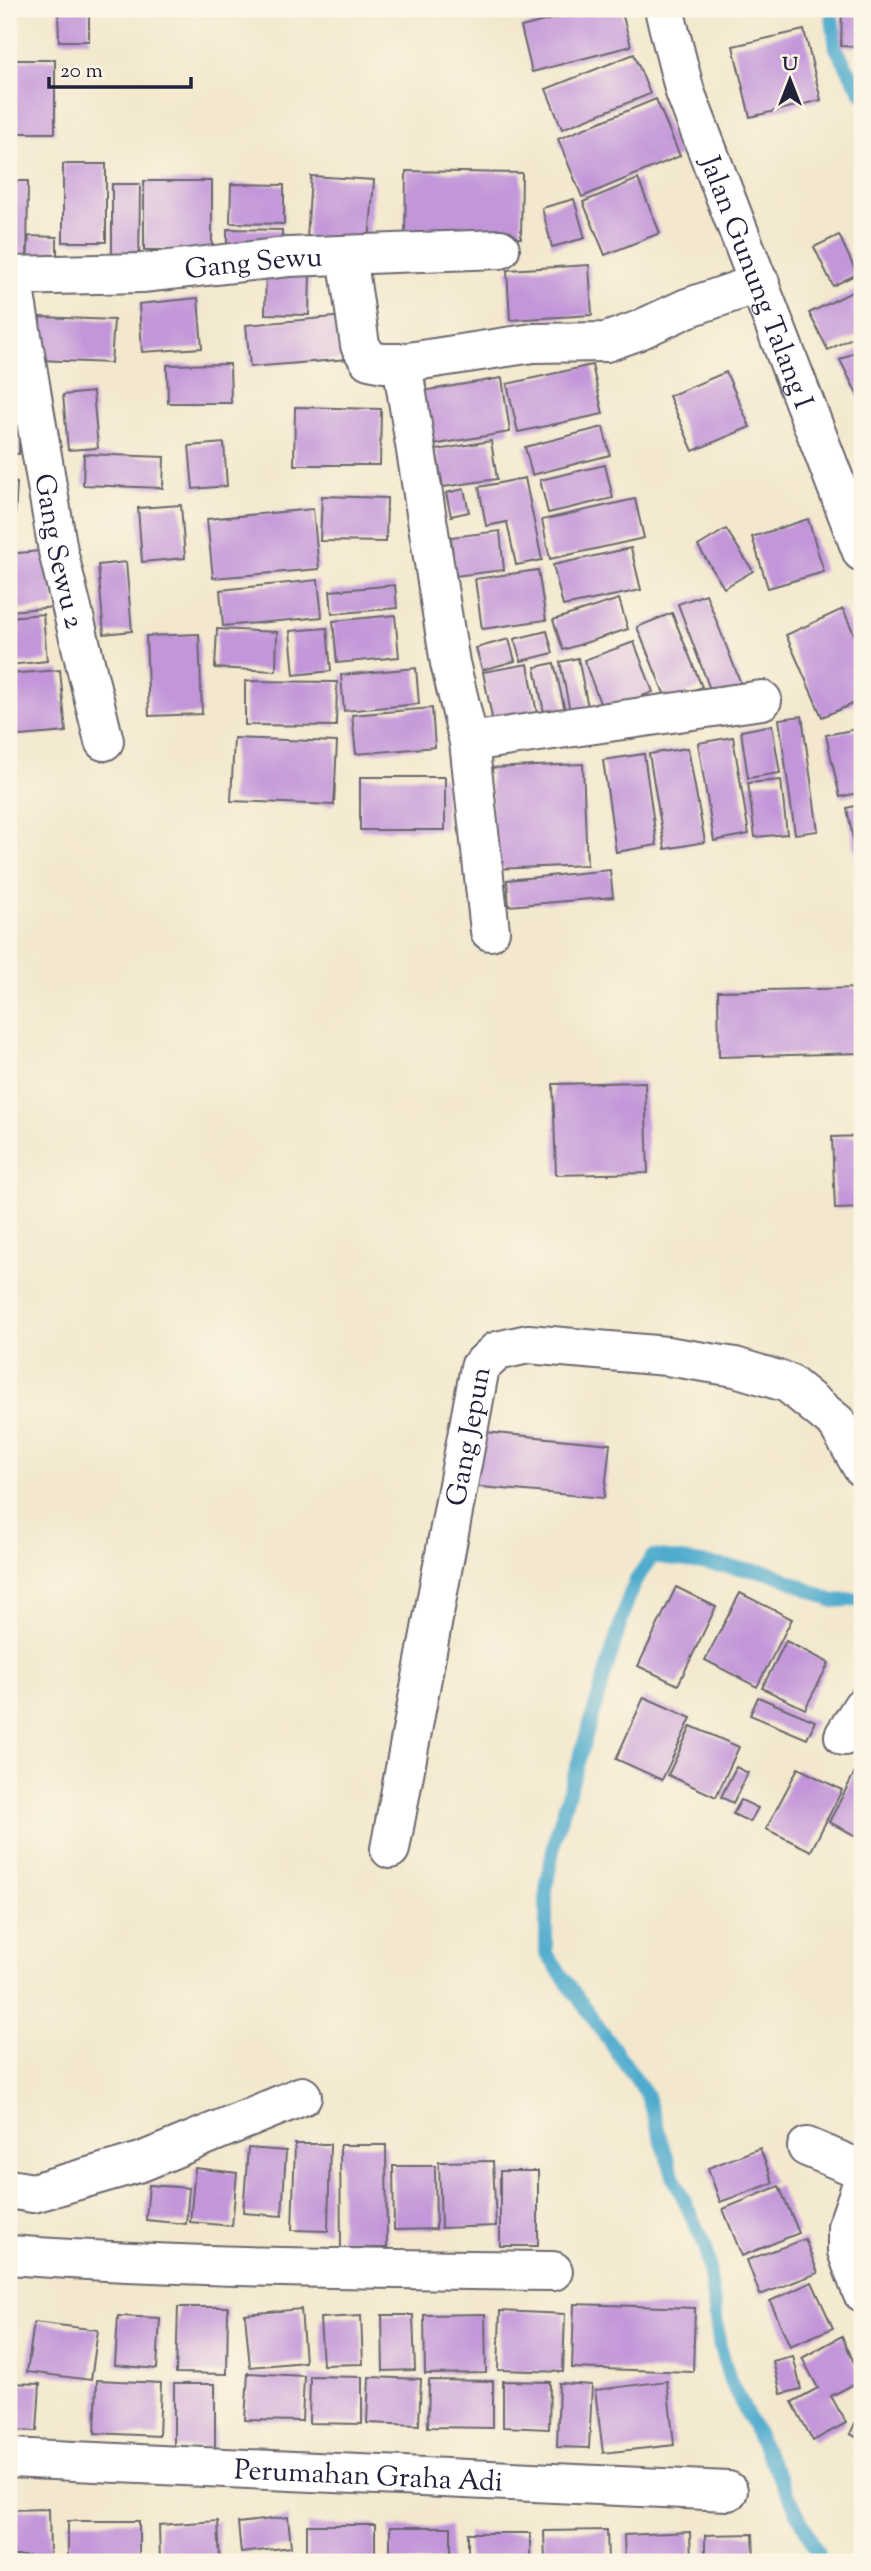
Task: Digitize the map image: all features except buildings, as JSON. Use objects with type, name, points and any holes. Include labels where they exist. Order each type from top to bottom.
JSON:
[{"type":"street","name":"Jalan Gunung Talang I","points":[[664,9],[685,92],[862,552]]},
{"type":"street","name":"Gang Sewu","points":[[10,277],[134,273],[288,257],[500,249]]},
{"type":"street","points":[[347,254],[360,345],[364,355],[376,363],[402,363],[533,343],[606,341],[637,331],[687,308],[760,283]]},
{"type":"street","name":"Gang Sewu 2","points":[[10,277],[58,551],[104,741]]},
{"type":"street","points":[[402,363],[450,663],[469,742],[490,931]]},
{"type":"street","points":[[469,742],[762,700]]},
{"type":"street","name":"Gang Jepun","points":[[390,1849],[480,1367],[497,1351],[528,1344],[667,1356],[735,1367],[788,1383],[837,1423],[862,1466]]},
{"type":"street","points":[[9,2189],[33,2193],[141,2162],[302,2096]]},
{"type":"street","points":[[807,2147],[862,2170]]},
{"type":"street","points":[[862,2184],[846,2227],[847,2251],[862,2292]]},
{"type":"street","points":[[9,2255],[125,2264],[553,2272]]},
{"type":"street","name":"Perumahan Graha Adi","points":[[9,2458],[728,2491]]},
{"type":"waterway","points":[[831,9],[836,48],[862,94]]},
{"type":"waterway","points":[[816,2562],[818,2553],[730,2381],[720,2347],[706,2248],[674,2178],[646,2093],[546,1953],[546,1889],[555,1838],[628,1599],[636,1580],[653,1556],[772,1573],[833,1601],[862,1599]]}]
